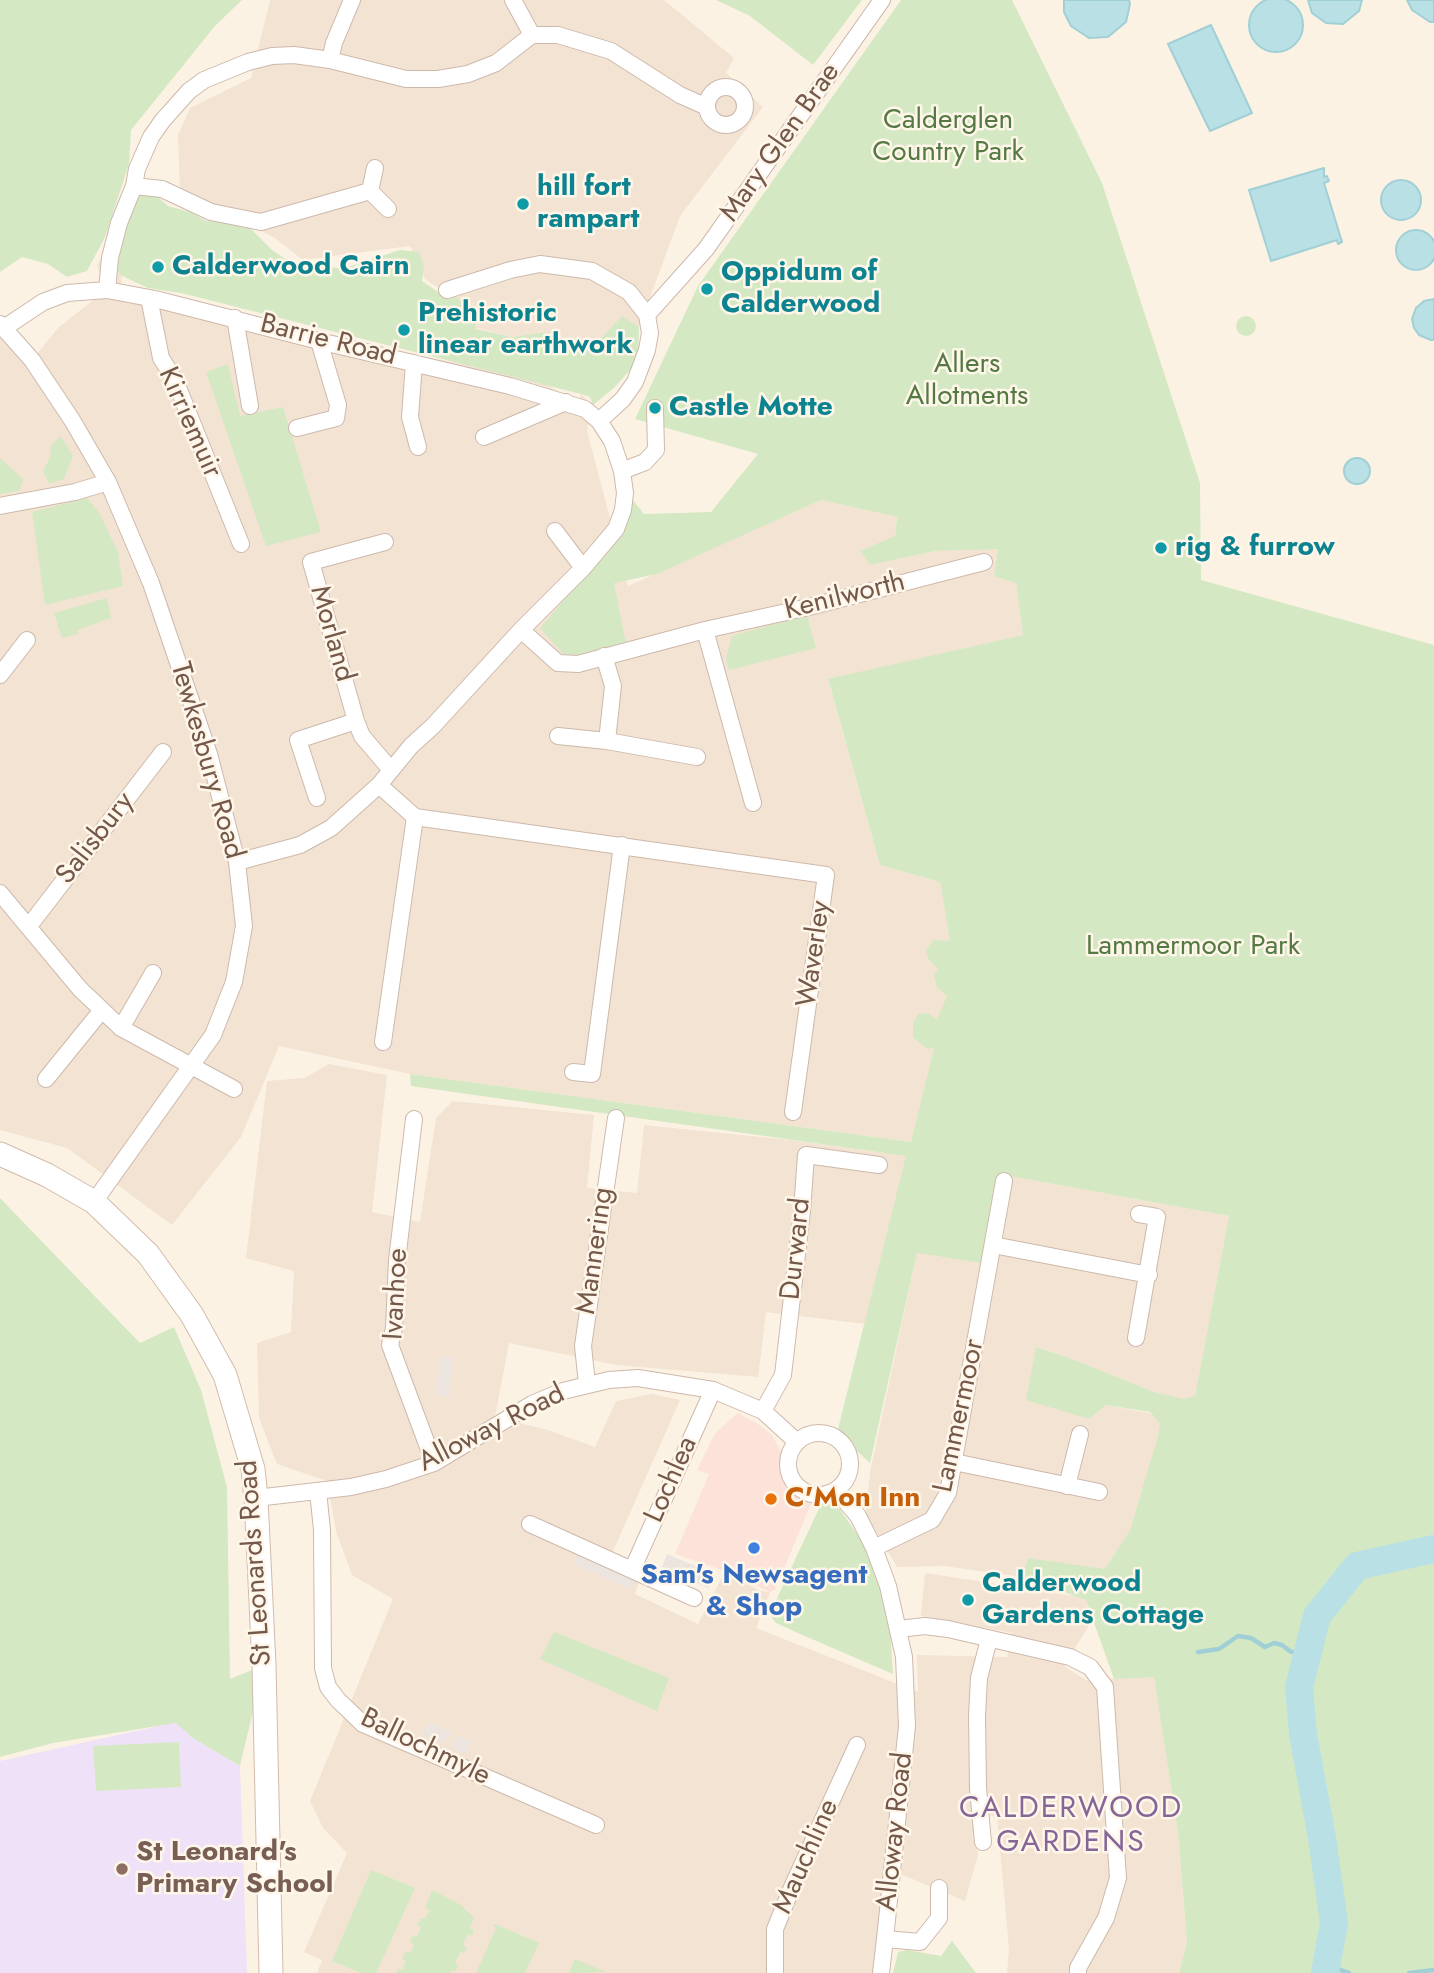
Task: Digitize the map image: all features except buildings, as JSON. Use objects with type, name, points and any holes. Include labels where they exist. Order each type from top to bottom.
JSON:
[{"type":"street","points":[[330,60],[352,0]]},
{"type":"street","points":[[513,0],[532,36]]},
{"type":"street","name":"Mary Glen Brae","points":[[647,315],[706,249],[883,0]]},
{"type":"street","points":[[107,290],[110,258],[122,216],[134,186],[137,169],[151,137],[188,91],[204,80],[248,62],[272,56],[294,55],[330,60],[406,79],[438,79],[467,74],[496,63],[532,36],[558,35],[611,51],[680,95],[707,107]]},
{"type":"street","points":[[370,191],[375,168]]},
{"type":"street","points":[[134,186],[162,189],[211,212],[261,222],[370,191]]},
{"type":"street","points":[[370,191],[388,209]]},
{"type":"street","points":[[237,862],[300,845],[331,828],[379,785],[521,630],[583,568],[617,528],[625,493],[622,471],[612,441],[599,421],[623,399],[635,382],[647,351],[650,333],[647,315],[629,292],[606,277],[592,271],[564,266],[540,264],[510,270],[447,290]]},
{"type":"street","name":"Barrie Road","points":[[2,326],[43,302],[67,293],[107,290],[235,318],[566,402],[585,409],[599,421]]},
{"type":"street","name":"Kirriemuir","points":[[149,298],[161,358],[175,380],[241,544]]},
{"type":"street","points":[[235,318],[250,406]]},
{"type":"street","name":"Tewkesbury Road","points":[[2,326],[32,360],[72,420],[108,482],[151,583],[209,754],[237,862],[244,926],[234,982],[213,1035],[94,1202]]},
{"type":"street","points":[[297,429],[336,418],[338,405],[318,341]]},
{"type":"street","points":[[414,363],[410,416],[418,447]]},
{"type":"street","points":[[484,437],[566,402]]},
{"type":"street","points":[[622,471],[645,462],[656,450],[655,408]]},
{"type":"street","points":[[0,506],[75,492],[108,482]]},
{"type":"street","points":[[555,531],[583,568]]},
{"type":"street","name":"Morland","points":[[385,542],[311,562],[356,722],[362,736],[391,769]]},
{"type":"street","name":"Kenilworth","points":[[521,630],[558,663],[578,664],[984,562]]},
{"type":"street","points":[[705,630],[753,803]]},
{"type":"street","points":[[0,675],[27,640]]},
{"type":"street","points":[[604,656],[613,686],[607,741]]},
{"type":"street","points":[[317,798],[298,740],[356,722]]},
{"type":"street","points":[[558,736],[607,741],[697,757]]},
{"type":"street","name":"Salisbury","points":[[29,926],[163,752]]},
{"type":"street","points":[[379,785],[415,817],[383,1042]]},
{"type":"street","name":"Waverley","points":[[415,817],[826,875],[793,1112]]},
{"type":"street","points":[[573,1072],[592,1074],[622,845]]},
{"type":"street","points":[[0,893],[80,989],[121,1028],[234,1089]]},
{"type":"street","points":[[121,1028],[153,972]]},
{"type":"street","points":[[46,1079],[102,1010]]},
{"type":"street","name":"Mannering","points":[[587,1384],[583,1346],[616,1118]]},
{"type":"street","name":"Ivanhoe","points":[[414,1119],[397,1261],[394,1328],[390,1345],[434,1463]]},
{"type":"street","name":"St Leonards Road","points":[[0,1154],[47,1175],[94,1202],[148,1254],[192,1315],[225,1375],[246,1439],[256,1498],[264,1665],[271,1973]]},
{"type":"street","name":"Durward","points":[[763,1411],[783,1375],[806,1155],[879,1165]]},
{"type":"street","name":"Lammermoor","points":[[874,1548],[932,1520],[948,1493],[1004,1181]]},
{"type":"street","points":[[1136,1338],[1157,1217],[1139,1214]]},
{"type":"street","points":[[993,1245],[1149,1275]]},
{"type":"street","name":"Alloway Road","points":[[256,1498],[386,1479],[434,1463],[532,1404],[563,1391],[609,1380],[638,1378],[713,1390],[763,1411],[797,1442]]},
{"type":"street","name":"Lochlea","points":[[632,1570],[713,1390]]},
{"type":"street","points":[[822,1433],[838,1440],[845,1447],[850,1465],[848,1475],[836,1490],[818,1495],[808,1493],[792,1480],[788,1460],[797,1442],[813,1434],[822,1433]]},
{"type":"street","points":[[1067,1486],[1080,1434]]},
{"type":"street","points":[[954,1462],[1100,1492]]},
{"type":"street","name":"Alloway Road","points":[[836,1490],[858,1516],[874,1548],[888,1586],[904,1657],[907,1726],[881,1973]]},
{"type":"street","name":"Ballochmyle","points":[[318,1491],[322,1530],[321,1629],[327,1687],[363,1724],[596,1825]]},
{"type":"street","points":[[530,1524],[694,1598]]},
{"type":"street","points":[[899,1629],[925,1626],[948,1629],[1070,1657],[1090,1667],[1105,1688],[1118,1878],[1106,1918],[1078,1968],[1078,1973]]},
{"type":"street","points":[[983,1842],[978,1788],[977,1714],[979,1678],[989,1639]]},
{"type":"street","name":"Mauchline","points":[[775,1973],[775,1929],[857,1745]]},
{"type":"street","name":"Alloway Road","points":[[885,1939],[919,1942],[939,1918],[939,1888]]},
{"type":"shaded area","points":[[270,0],[664,0],[734,58],[726,73],[763,107],[680,216],[639,327],[620,319],[595,345],[574,351],[545,332],[513,337],[476,328],[465,306],[425,279],[410,246],[303,260],[275,238],[180,189],[178,135],[190,108],[251,78]]},
{"type":"shaded area","points":[[134,186],[120,291],[262,326],[533,377],[579,403],[581,394],[593,405],[587,431],[628,586],[821,500],[897,517],[895,536],[870,565],[935,551],[998,548],[994,576],[1016,583],[1023,635],[828,680],[880,865],[940,882],[955,967],[911,1142],[410,1074],[279,1046],[241,1137],[172,1225],[67,1148],[0,1130],[0,335],[32,360],[59,327],[106,290],[97,266]]},
{"type":"shaded area","points":[[329,1064],[387,1075],[372,1212],[420,1222],[436,1118],[453,1101],[594,1115],[587,1188],[637,1193],[644,1125],[790,1140],[907,1156],[865,1324],[766,1312],[758,1377],[616,1365],[509,1343],[495,1417],[548,1430],[595,1447],[616,1401],[652,1394],[680,1400],[607,1565],[640,1579],[635,1594],[698,1624],[725,1571],[760,1591],[770,1592],[756,1628],[918,1692],[917,1655],[1007,1657],[1012,1633],[921,1616],[925,1573],[1075,1596],[1086,1600],[1093,1619],[1064,1666],[1086,1680],[1154,1676],[1178,1832],[1187,1942],[1179,1973],[1007,1973],[1009,1949],[997,1816],[973,1814],[978,1855],[965,1901],[886,1868],[873,1973],[317,1973],[322,1960],[304,1952],[347,1853],[323,1828],[310,1801],[393,1599],[352,1575],[336,1531],[327,1481],[277,1464],[259,1418],[257,1343],[291,1332],[294,1271],[246,1258],[267,1081],[304,1078]]},
{"type":"shaded area","points":[[999,1174],[1229,1216],[1195,1396],[1183,1400],[1154,1392],[1036,1347],[1096,1412],[1106,1405],[1150,1413],[1160,1423],[1192,1430],[1158,1437],[1130,1530],[1105,1570],[1028,1558],[1022,1577],[944,1566],[897,1567],[866,1514],[870,1472],[917,1253],[981,1263]]},
{"type":"shaded area","points":[[441,1357],[453,1358],[449,1397],[436,1395]]},
{"type":"shaded area","points":[[738,1413],[772,1435],[781,1452],[793,1494],[811,1504],[775,1590],[770,1592],[725,1571],[675,1554],[709,1474],[697,1470],[715,1433]]},
{"type":"shaded area","points":[[580,1551],[636,1577],[630,1589],[574,1564]]},
{"type":"shaded area","points":[[667,1554],[714,1574],[708,1588],[662,1567]]},
{"type":"shaded area","name":"St Leonard's Primary School","points":[[177,1722],[193,1738],[240,1766],[247,1973],[0,1973],[0,1761]]},
{"type":"shaded area","points":[[429,1722],[453,1733],[442,1743],[423,1735]]},
{"type":"shaded area","points":[[457,1736],[472,1741],[466,1755],[452,1748]]},
{"type":"green space","points":[[0,0],[242,0],[215,26],[131,130],[129,164],[105,237],[87,271],[67,277],[48,264],[22,257],[0,272]]},
{"type":"green space","points":[[716,0],[862,0],[813,65],[750,16]]},
{"type":"green space","points":[[901,0],[1012,0],[1102,183],[1200,483],[1201,580],[1434,645],[1434,1973],[1179,1973],[1187,1942],[1178,1832],[1154,1677],[1114,1679],[1086,1600],[1022,1577],[1028,1558],[1105,1569],[1130,1530],[1160,1424],[1150,1412],[1106,1405],[1089,1419],[1026,1400],[1036,1347],[1154,1392],[1183,1399],[1195,1396],[1229,1216],[999,1174],[981,1263],[917,1253],[870,1463],[837,1433],[906,1156],[411,1086],[410,1074],[911,1142],[934,1048],[927,1049],[913,1037],[913,1024],[918,1014],[928,1013],[937,1020],[947,996],[937,987],[934,976],[938,969],[928,958],[926,950],[933,940],[950,941],[940,882],[880,865],[828,679],[1023,635],[1016,583],[994,576],[998,549],[935,551],[870,565],[860,551],[895,536],[897,517],[821,500],[657,574],[614,583],[626,644],[582,655],[563,654],[540,628],[597,562],[625,524],[633,500],[644,514],[711,512],[758,454],[635,419],[698,286]]},
{"type":"green space","points":[[136,190],[158,197],[168,206],[190,212],[206,221],[224,222],[251,229],[272,250],[290,262],[311,267],[345,268],[400,250],[419,252],[424,266],[422,281],[438,292],[454,295],[473,313],[476,329],[513,337],[545,332],[574,346],[595,345],[622,316],[639,327],[638,361],[614,388],[593,405],[590,397],[581,394],[181,293],[148,288],[122,276],[109,261]]},
{"type":"green space","points":[[1246,316],[1253,319],[1256,326],[1253,333],[1246,336],[1239,333],[1236,326],[1239,319]]},
{"type":"green space","points":[[228,364],[240,416],[283,407],[321,532],[266,546],[206,372]]},
{"type":"green space","points":[[61,436],[73,456],[64,479],[49,484],[43,471],[50,458],[51,445]]},
{"type":"green space","points":[[0,458],[23,479],[19,491],[0,494]]},
{"type":"green space","points":[[87,498],[100,514],[118,552],[123,586],[45,605],[32,512]]},
{"type":"green space","points":[[107,598],[111,618],[77,630],[78,634],[62,638],[54,613]]},
{"type":"green space","points":[[807,615],[816,648],[729,670],[726,659],[732,636]]},
{"type":"green space","points":[[0,1198],[140,1343],[174,1327],[201,1390],[227,1487],[230,1679],[264,1665],[240,1766],[193,1738],[176,1723],[53,1743],[0,1757]]},
{"type":"green space","points":[[822,1502],[835,1502],[865,1546],[876,1571],[890,1627],[893,1674],[776,1623],[772,1618],[772,1609]]},
{"type":"green space","points":[[554,1632],[669,1678],[657,1711],[540,1659]]},
{"type":"green space","points":[[179,1742],[181,1787],[96,1791],[93,1746]]},
{"type":"green space","points":[[371,1870],[415,1888],[376,1973],[361,1973],[332,1961]]},
{"type":"green space","points":[[432,1890],[461,1905],[474,1918],[470,1928],[474,1930],[472,1936],[468,1934],[463,1945],[467,1948],[464,1953],[460,1952],[455,1963],[458,1966],[456,1971],[452,1970],[451,1973],[396,1973],[398,1969],[402,1970],[406,1961],[402,1959],[405,1952],[410,1953],[414,1945],[410,1942],[413,1935],[417,1937],[421,1927],[417,1925],[421,1918],[425,1919],[430,1910],[425,1908]]},
{"type":"green space","points":[[495,1924],[539,1943],[525,1973],[476,1973],[496,1928],[493,1926]]},
{"type":"green space","points":[[952,1941],[976,1973],[893,1973],[898,1952],[907,1950],[941,1956]]},
{"type":"green space","points":[[575,1959],[606,1972],[569,1973]]},
{"type":"water","points":[[1276,-2],[1295,6],[1303,25],[1295,44],[1276,52],[1257,44],[1249,25],[1257,6]]},
{"type":"water","points":[[1064,0],[1129,0],[1130,4],[1126,22],[1108,37],[1089,38],[1071,26],[1064,12]]},
{"type":"water","points":[[1308,0],[1362,0],[1359,11],[1343,24],[1326,23],[1312,13]]},
{"type":"water","points":[[1407,0],[1434,0],[1434,22],[1412,10]]},
{"type":"water","points":[[1211,25],[1252,113],[1210,131],[1168,44]]},
{"type":"water","points":[[1324,168],[1324,177],[1327,176],[1329,181],[1324,183],[1342,242],[1338,244],[1337,240],[1271,261],[1249,190]]},
{"type":"water","points":[[1401,180],[1409,181],[1415,186],[1420,192],[1420,208],[1415,214],[1409,219],[1401,220],[1393,219],[1387,214],[1382,208],[1381,200],[1382,192],[1387,186],[1393,181]]},
{"type":"water","points":[[1416,230],[1430,236],[1436,250],[1430,264],[1416,270],[1402,264],[1396,250],[1402,236]]},
{"type":"water","points":[[1434,299],[1434,340],[1431,340],[1419,335],[1412,319],[1416,308],[1424,301]]},
{"type":"water","points":[[1357,458],[1366,462],[1370,471],[1366,480],[1357,484],[1348,480],[1344,471],[1348,462]]},
{"type":"waterway","points":[[1325,1973],[1334,1923],[1303,1734],[1299,1687],[1317,1616],[1357,1566],[1434,1549]]},
{"type":"waterway","points":[[1198,1652],[1219,1649],[1238,1636],[1251,1638],[1265,1647],[1274,1643],[1291,1652],[1308,1652]]},
{"type":"waterway","points":[[1326,1965],[1349,1973]]},
{"type":"waterway","points":[[1409,1973],[1434,1970]]},
{"type":"place","name":"hill fort rampart","points":[[523,204]]},
{"type":"place","name":"Calderwood Cairn","points":[[158,267]]},
{"type":"place","name":"Oppidum of Calderwood","points":[[707,289]]},
{"type":"place","name":"Prehistoric linear earthwork","points":[[404,330]]},
{"type":"place","name":"Castle Motte","points":[[655,408]]},
{"type":"place","name":"rig & furrow","points":[[1161,548]]},
{"type":"place","name":"C'Mon Inn","points":[[771,1499]]},
{"type":"place","name":"Sam's Newsagent & Shop","points":[[754,1548]]},
{"type":"place","name":"Calderwood Gardens Cottage","points":[[968,1600]]},
{"type":"place","name":"St Leonard's Primary School","points":[[122,1869]]},
{"type":"district","name":"CALDERWOOD GARDENS","points":[[1071,1827]]},
{"type":"park label","name":"Calderglen Country Park","points":[[948,137]]},
{"type":"park label","name":"Allers Allotments","points":[[967,381]]},
{"type":"park label","name":"Lammermoor Park","points":[[1193,947]]}]
